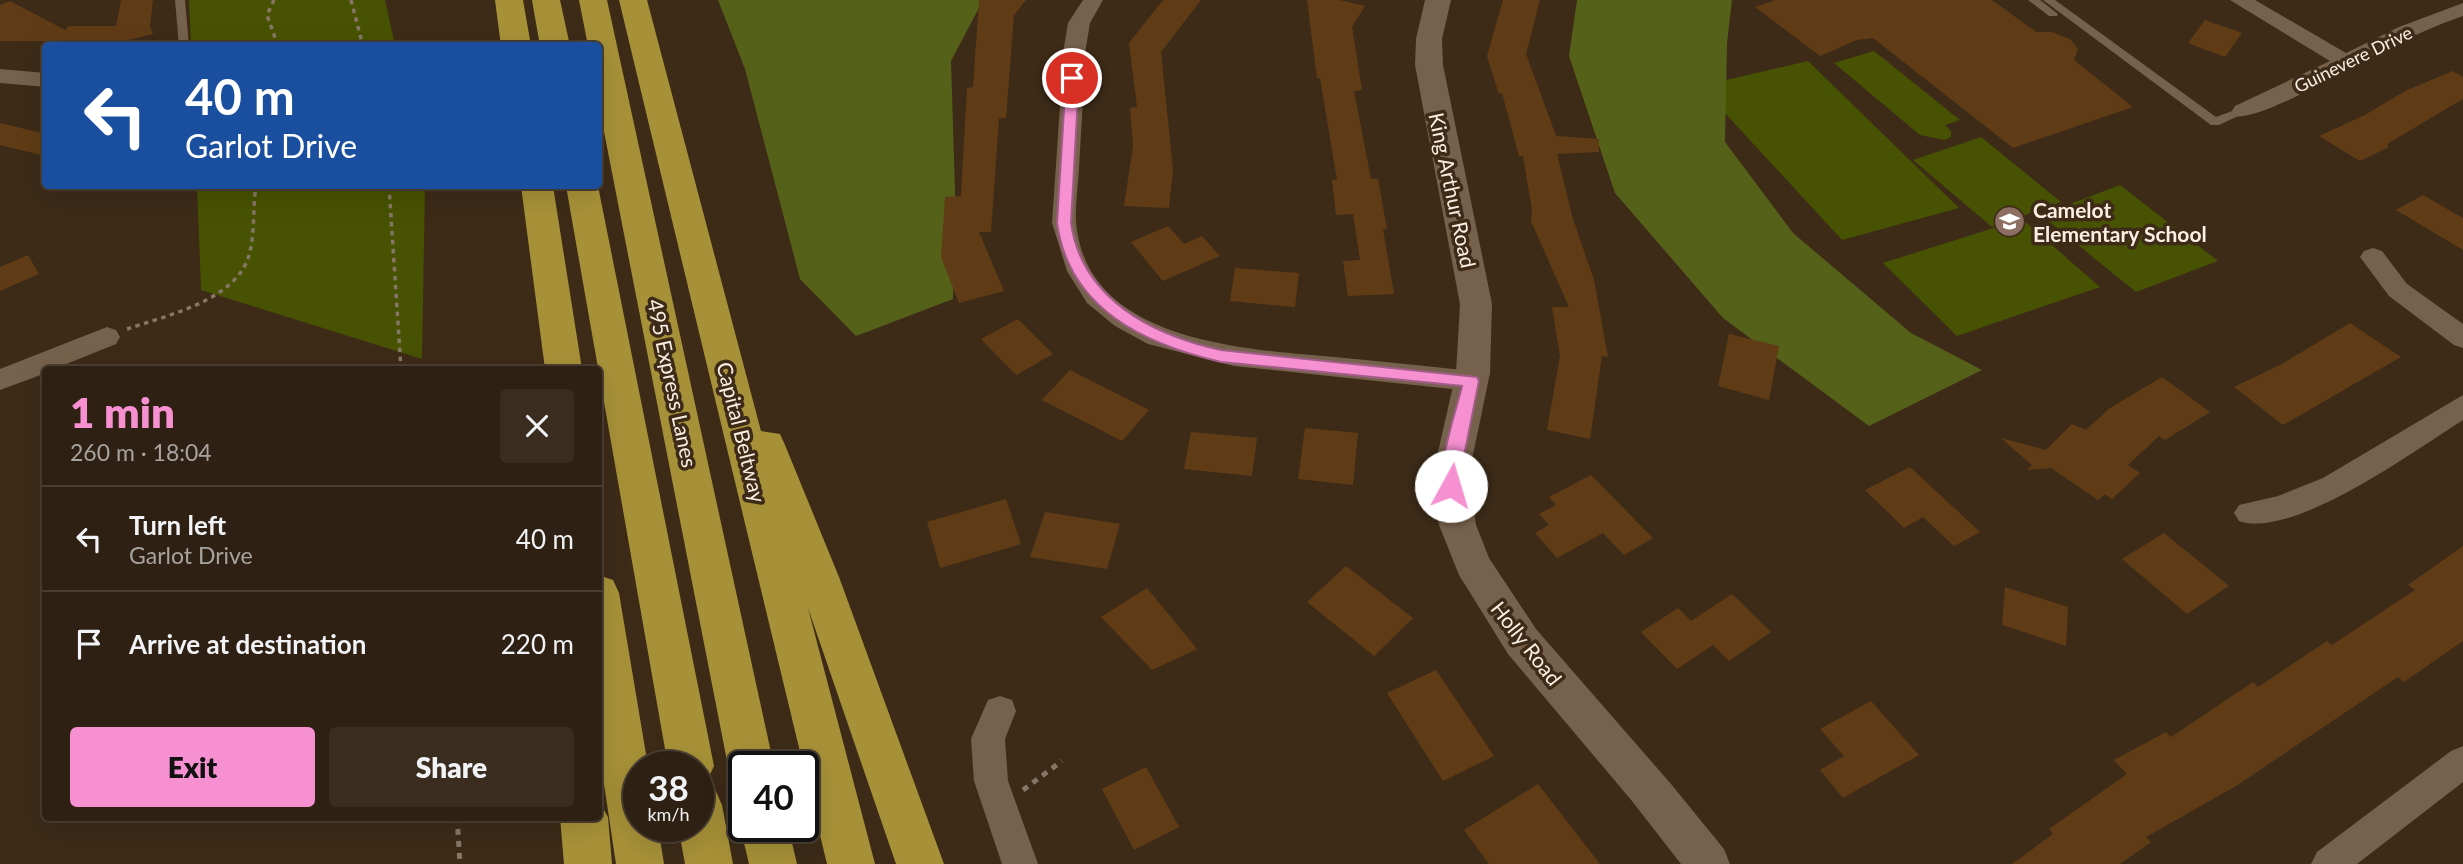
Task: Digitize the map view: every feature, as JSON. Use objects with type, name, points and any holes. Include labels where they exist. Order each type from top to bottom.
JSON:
[{"type":"highway","points":[[509,0],[515,42]]},
{"type":"highway","points":[[546,0],[554,42]]},
{"type":"highway","name":"495 Express Lanes","points":[[593,0],[602,42]]},
{"type":"highway","name":"Capital Beltway","points":[[633,0],[851,864]]},
{"type":"highway","name":"495 Express Lanes","points":[[602,44],[748,751]]},
{"type":"highway","points":[[537,189],[564,366]]},
{"type":"highway","points":[[583,189],[688,751]]},
{"type":"highway","points":[[708,298],[818,577],[920,864]]},
{"type":"highway","points":[[602,619],[640,864]]},
{"type":"highway","points":[[584,821],[588,864]]},
{"type":"highway","points":[[705,842],[709,864]]},
{"type":"highway","points":[[768,842],[773,864]]},
{"type":"street","points":[[1093,0],[1079,23],[1075,47],[1064,223],[1067,246],[1076,267],[1106,305],[1129,323],[1157,337],[1221,356],[1471,381]]},
{"type":"street","name":"King Arthur Road","points":[[1438,0],[1429,40],[1429,65],[1476,303],[1476,341],[1471,381]]},
{"type":"street","points":[[2240,0],[2345,61]]},
{"type":"street","name":"Guinevere Drive","points":[[2243,111],[2279,97],[2345,61],[2463,9]]},
{"type":"street","points":[[0,76],[42,80]]},
{"type":"street","points":[[2373,257],[2398,290],[2463,338]]},
{"type":"street","points":[[0,380],[107,337]]},
{"type":"street","name":"Holly Road","points":[[1471,381],[1452,459],[1451,486],[1453,512],[1467,556],[1482,585],[1516,632],[1708,864]]},
{"type":"street","points":[[2249,513],[2279,510],[2319,495],[2463,406]]},
{"type":"street","points":[[1000,711],[988,739],[991,781],[1020,864]]},
{"type":"street","points":[[2329,864],[2463,762]]},
{"type":"lane","points":[[180,0],[184,42]]},
{"type":"lane","points":[[2033,0],[2161,89],[2175,93],[2215,122],[2243,111]]},
{"type":"lane","points":[[2048,0],[2171,86],[2175,93]]},
{"type":"path","points":[[274,0],[267,15],[277,42]]},
{"type":"path","points":[[351,0],[362,42]]},
{"type":"path","points":[[107,337],[187,306],[235,281],[248,258],[256,189]]},
{"type":"path","points":[[389,189],[401,366]]},
{"type":"path","points":[[1000,808],[1062,761]]},
{"type":"path","points":[[457,821],[460,864]]},
{"type":"green space","points":[[189,0],[385,0],[394,42],[191,42]]},
{"type":"green space","points":[[718,0],[988,0],[980,6],[951,61],[955,191],[953,299],[856,336],[800,279],[745,69]]},
{"type":"green space","points":[[1577,0],[1732,0],[1727,43],[1725,142],[1793,233],[1911,333],[1982,370],[1869,426],[1723,318],[1615,193],[1569,56]]},
{"type":"green space","points":[[1874,51],[1960,120],[1945,125],[1951,131],[1951,137],[1944,140],[1920,135],[1834,63]]},
{"type":"green space","points":[[1808,61],[1959,208],[1842,240],[1700,86]]},
{"type":"green space","points":[[1981,137],[2061,202],[1992,227],[1913,160]]},
{"type":"green space","points":[[2120,185],[2218,261],[2136,292],[2041,215]]},
{"type":"green space","points":[[197,189],[425,189],[422,359],[201,290]]},
{"type":"green space","points":[[2022,219],[2100,287],[1957,336],[1883,263]]},
{"type":"building","points":[[121,0],[153,0],[150,26],[153,34],[120,42],[0,41],[0,5],[10,1],[65,30],[69,26],[116,26]]},
{"type":"building","points":[[979,0],[1026,0],[1014,15],[1006,118],[999,118],[991,232],[979,232],[1004,291],[959,303],[941,257],[945,197],[961,196],[967,88],[973,87]]},
{"type":"building","points":[[1163,0],[1201,0],[1161,52],[1173,170],[1169,208],[1124,206],[1133,146],[1130,108],[1137,107],[1129,43]]},
{"type":"building","points":[[1307,0],[1340,0],[1365,6],[1352,27],[1362,90],[1354,91],[1371,179],[1378,179],[1394,294],[1348,296],[1343,261],[1360,260],[1353,214],[1336,215],[1332,180],[1337,180],[1320,78],[1317,78]]},
{"type":"building","points":[[1503,0],[1540,0],[1526,54],[1556,136],[1599,139],[1599,152],[1557,154],[1572,216],[1594,280],[1608,357],[1602,356],[1590,439],[1547,430],[1560,356],[1552,307],[1569,307],[1531,221],[1532,210],[1523,156],[1519,156],[1502,93],[1499,94],[1487,56]]},
{"type":"building","points":[[1775,0],[1992,0],[2036,32],[2051,32],[2070,39],[2078,49],[2074,60],[2133,107],[2013,148],[1873,38],[1857,40],[1820,56],[1755,7]]},
{"type":"building","points":[[2205,20],[2242,33],[2225,57],[2188,43]]},
{"type":"building","points":[[2453,71],[2463,77],[2463,99],[2387,144],[2389,147],[2360,161],[2319,136],[2365,115],[2405,91]]},
{"type":"building","points":[[0,123],[42,133],[42,155],[0,145]]},
{"type":"building","points":[[2423,195],[2463,218],[2463,250],[2396,210]]},
{"type":"building","points":[[1168,226],[1184,244],[1202,236],[1220,256],[1163,281],[1131,242]]},
{"type":"building","points":[[28,255],[39,274],[0,291],[0,267]]},
{"type":"building","points":[[1235,268],[1299,273],[1295,307],[1230,301]]},
{"type":"building","points":[[1018,319],[1053,354],[1016,375],[981,339]]},
{"type":"building","points":[[2350,323],[2401,357],[2283,425],[2234,387],[2282,364]]},
{"type":"building","points":[[1729,334],[1779,346],[1769,400],[1718,386]]},
{"type":"building","points":[[1070,370],[1149,410],[1122,441],[1042,400]]},
{"type":"building","points":[[2162,377],[2210,412],[2165,440],[2159,436],[2128,465],[2140,473],[2112,499],[2105,494],[2098,500],[2051,468],[2027,470],[2032,465],[2001,438],[2046,450],[2072,424],[2086,430],[2110,408]]},
{"type":"building","points":[[1305,428],[1358,433],[1353,485],[1298,479]]},
{"type":"building","points":[[1191,432],[1257,438],[1252,476],[1184,469]]},
{"type":"building","points":[[1910,467],[1980,532],[1954,546],[1923,517],[1904,528],[1865,490]]},
{"type":"building","points":[[1591,475],[1653,538],[1624,555],[1603,533],[1557,558],[1535,533],[1549,525],[1539,514],[1556,505],[1549,497]]},
{"type":"building","points":[[1006,499],[1021,544],[940,568],[927,522]]},
{"type":"building","points":[[1045,512],[1120,524],[1107,569],[1030,557]]},
{"type":"building","points":[[2164,533],[2229,586],[2187,614],[2122,559]]},
{"type":"building","points":[[2463,546],[2463,641],[2404,682],[2398,677],[2236,786],[2146,837],[2151,842],[2120,864],[2012,864],[2053,834],[2049,829],[2127,774],[2114,760],[2166,732],[2171,737],[2253,682],[2258,687],[2327,641],[2332,645],[2415,590],[2408,585]]},
{"type":"building","points":[[1346,566],[1413,618],[1374,656],[1307,602]]},
{"type":"building","points":[[2005,587],[2068,607],[2066,646],[2002,625]]},
{"type":"building","points":[[1147,588],[1197,649],[1152,670],[1101,617]]},
{"type":"building","points":[[1732,594],[1771,632],[1729,661],[1713,645],[1677,669],[1641,632],[1678,608],[1691,621]]},
{"type":"building","points":[[1436,670],[1494,756],[1443,781],[1387,693]]},
{"type":"building","points":[[1871,701],[1919,755],[1843,798],[1820,770],[1844,756],[1820,729]]},
{"type":"building","points":[[1146,767],[1179,827],[1134,850],[1102,789]]},
{"type":"building","points":[[1538,784],[1600,864],[1489,864],[1464,830]]},
{"type":"place","name":"Camelot Elementary School","points":[[2010,221]]},
{"type":"route","points":[[1072,78],[1064,223],[1067,246],[1076,267],[1090,288],[1129,323],[1188,349],[1221,356],[1471,381],[1452,459],[1451,486]]}]
